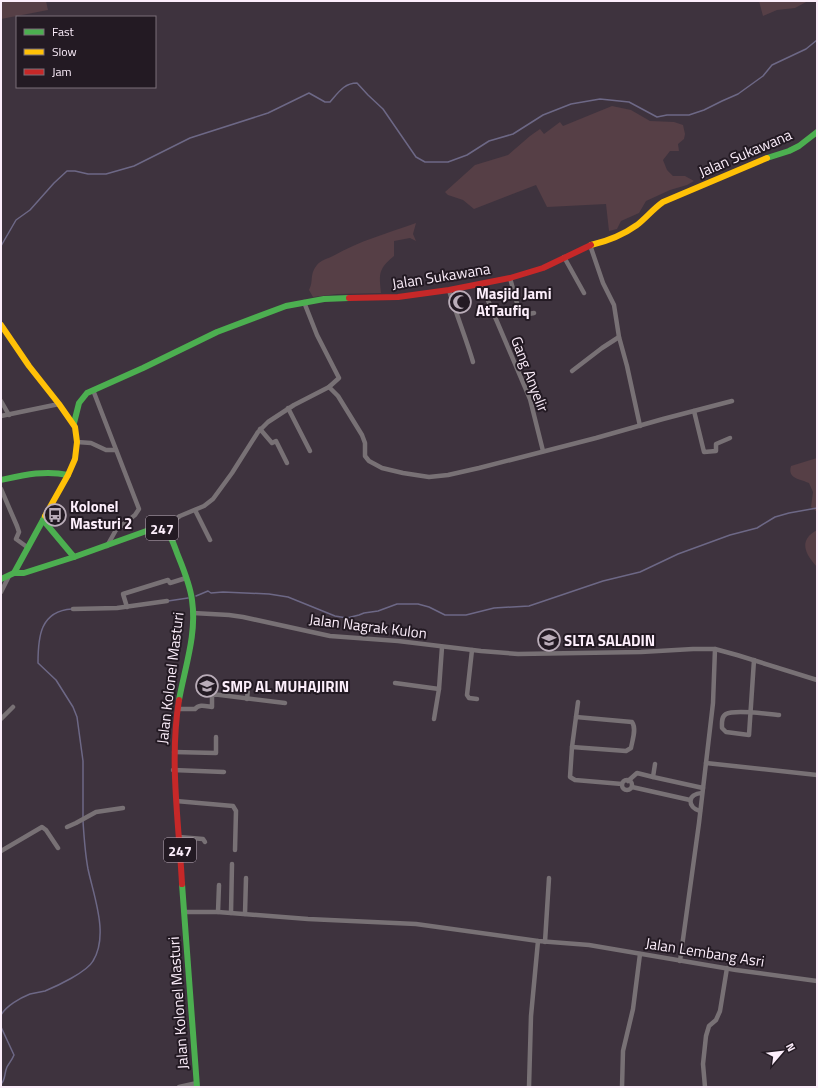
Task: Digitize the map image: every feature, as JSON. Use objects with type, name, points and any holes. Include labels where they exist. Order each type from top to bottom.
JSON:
[{"type":"main road","name":"Jalan Sukawana","points":[[74,423],[81,398],[84,395],[223,330],[277,308],[304,302],[342,298],[398,296],[449,290],[510,278],[543,268],[590,245],[606,241],[620,235],[638,224],[653,209],[663,202],[756,162],[789,151],[817,132]]},
{"type":"main road","points":[[1,325],[29,366],[74,423],[76,427],[77,442],[75,459],[68,475],[11,575]]},
{"type":"main road","points":[[1,480],[48,471],[68,475]]},
{"type":"main road","points":[[1,579],[74,557],[43,520]]},
{"type":"main road","name":"247","points":[[74,557],[152,529],[161,528]]},
{"type":"main road","name":"Jalan Kolonel Masturi","points":[[161,528],[165,529],[170,535],[192,598],[193,613],[190,645],[178,709],[174,770],[197,1085]]},
{"type":"street","points":[[590,245],[601,277],[614,305],[618,338],[627,366],[640,426]]},
{"type":"street","points":[[564,257],[584,293]]},
{"type":"street","points":[[510,278],[520,314],[534,314]]},
{"type":"street","name":"Gang Anyelir","points":[[481,284],[530,399],[543,452]]},
{"type":"street","points":[[449,290],[473,362]]},
{"type":"street","points":[[161,528],[170,522],[204,506],[213,499],[232,473],[260,429],[268,422],[288,408],[329,387],[338,379],[339,377],[317,335],[304,302]]},
{"type":"street","points":[[572,371],[602,348],[618,338]]},
{"type":"street","points":[[329,387],[338,396],[363,437],[367,459],[382,468],[403,473],[437,477],[543,452],[732,401]]},
{"type":"street","points":[[93,390],[139,510],[116,530],[107,546]]},
{"type":"street","points":[[1,401],[9,415]]},
{"type":"street","points":[[1,416],[59,404]]},
{"type":"street","points":[[288,408],[310,451]]},
{"type":"street","points":[[694,411],[704,452],[716,451],[716,444],[730,438]]},
{"type":"street","points":[[260,429],[272,443],[276,441],[287,463]]},
{"type":"street","points":[[77,442],[91,442],[106,450],[116,450]]},
{"type":"street","points":[[1,488],[19,532],[16,539],[27,547]]},
{"type":"street","points":[[195,510],[210,540]]},
{"type":"street","points":[[1,592],[11,575]]},
{"type":"street","points":[[127,606],[123,594],[168,580],[170,583],[186,578]]},
{"type":"street","points":[[73,609],[117,608],[166,601]]},
{"type":"street","name":"Jalan Nagrak Kulon","points":[[193,613],[243,617],[330,636],[398,641],[481,652],[518,654],[715,649],[817,680]]},
{"type":"street","points":[[434,719],[439,689],[442,647]]},
{"type":"street","points":[[680,961],[713,703],[715,649]]},
{"type":"street","points":[[472,650],[467,695],[469,698],[477,699]]},
{"type":"street","points":[[754,660],[751,712],[748,735],[726,732],[723,729],[722,720],[726,714],[735,712],[751,712],[779,715]]},
{"type":"street","points":[[395,683],[439,689]]},
{"type":"street","points":[[247,699],[248,689]]},
{"type":"street","points":[[178,709],[195,709],[197,706],[212,706],[212,694],[285,703]]},
{"type":"street","points":[[578,702],[572,747],[570,775],[572,779],[622,784],[637,773],[702,790]]},
{"type":"street","points":[[1,719],[13,707]]},
{"type":"street","points":[[572,747],[626,751],[630,748],[634,733],[634,725],[632,722],[576,717]]},
{"type":"street","points":[[174,752],[216,753],[216,737]]},
{"type":"street","points":[[706,763],[817,775]]},
{"type":"street","points":[[653,777],[655,764]]},
{"type":"street","points":[[174,770],[224,772]]},
{"type":"street","points":[[628,781],[632,784],[632,787]]},
{"type":"street","points":[[622,784],[625,790],[632,787],[690,800]]},
{"type":"street","points":[[700,811],[696,810],[691,805],[690,800],[692,796],[702,790]]},
{"type":"street","points":[[176,801],[233,806],[236,811],[235,850]]},
{"type":"street","points":[[67,827],[96,812],[123,808]]},
{"type":"street","points":[[1,851],[42,827],[46,830],[58,848]]},
{"type":"street","points":[[179,837],[203,839],[205,842]]},
{"type":"street","points":[[231,913],[232,864]]},
{"type":"street","points":[[245,914],[246,878]]},
{"type":"street","points":[[545,942],[549,878]]},
{"type":"street","points":[[218,912],[219,885]]},
{"type":"street","name":"Jalan Lembang Asri","points":[[184,912],[218,912],[308,919],[416,924],[545,942],[589,945],[680,961],[817,981]]},
{"type":"street","points":[[530,1087],[531,1016],[538,941]]},
{"type":"street","points":[[622,1087],[623,1051],[633,1010],[640,954]]},
{"type":"street","points":[[705,1087],[703,1064],[707,1030],[716,1020],[720,1011],[727,968]]},
{"type":"street","points":[[179,1087],[197,1085]]},
{"type":"shaded area","points":[[1,1],[46,1],[48,10],[1,19]]},
{"type":"shaded area","points":[[759,1],[808,1],[795,8],[777,10],[763,16]]},
{"type":"shaded area","points":[[612,106],[631,110],[650,121],[674,122],[683,125],[685,134],[684,139],[678,144],[679,151],[670,151],[663,160],[667,170],[673,176],[685,176],[694,181],[646,201],[639,213],[621,221],[617,229],[609,231],[606,204],[547,207],[536,185],[474,209],[463,200],[448,195],[445,192],[475,165],[508,155],[540,129],[544,134],[560,122],[563,126]]},
{"type":"shaded area","points":[[416,223],[413,234],[416,241],[410,238],[394,241],[394,256],[382,268],[380,276],[381,293],[337,294],[313,297],[309,290],[312,275],[320,262],[363,242]]},
{"type":"shaded area","points":[[817,458],[817,512],[811,507],[813,492],[809,483],[793,476],[790,470],[791,466]]},
{"type":"shaded area","points":[[817,530],[817,567],[809,557],[805,543],[807,538]]},
{"type":"waterway","points":[[1,246],[16,220],[30,210],[67,171],[88,174],[106,174],[134,166],[190,138],[268,113],[309,93],[325,102],[330,102],[345,87],[352,83],[357,83],[383,109],[416,157],[425,162],[448,162],[467,155],[489,141],[513,134],[543,115],[571,104],[600,99],[629,102],[657,117],[667,115],[689,115],[704,110],[738,94],[763,76],[772,65],[806,49],[817,40]]},
{"type":"waterway","points":[[196,596],[208,591],[211,593],[223,592],[269,594],[288,597],[335,616],[347,618],[378,611],[397,604],[418,604],[429,607],[445,615],[466,615],[494,608],[529,606],[603,581],[640,572],[678,554],[730,535],[757,528],[775,517],[817,508]]},
{"type":"waterway","points":[[168,601],[188,598]]},
{"type":"waterway","points":[[72,609],[61,611],[47,620],[40,635],[38,663],[56,680],[73,707],[77,717],[83,761],[83,817]]},
{"type":"waterway","points":[[1,1015],[10,1005],[22,998],[30,994],[45,991],[85,970],[93,961],[98,951],[100,940],[99,916],[88,869],[83,821]]},
{"type":"waterway","points":[[1,1027],[14,1055],[7,1067],[4,1080],[1,1084]]},
{"type":"traffic: fast","points":[[767,158],[799,146],[817,132]]},
{"type":"traffic: fast","points":[[74,423],[79,403],[87,393],[217,332],[286,306],[324,299],[349,298]]},
{"type":"traffic: fast","points":[[1,480],[43,473],[68,475]]},
{"type":"traffic: fast","points":[[45,516],[43,520],[74,557],[152,529],[161,528],[167,532],[188,582],[193,613],[192,638],[179,700]]},
{"type":"traffic: fast","points":[[1,579],[14,573],[43,520]]},
{"type":"traffic: fast","points":[[14,573],[24,573],[74,557]]},
{"type":"traffic: fast","points":[[182,884],[197,1087]]},
{"type":"traffic: slow","points":[[591,245],[603,242],[632,229],[663,202],[767,158]]},
{"type":"traffic: slow","points":[[1,325],[29,366],[75,427],[77,442],[75,459],[68,475],[45,516]]},
{"type":"traffic: jam","points":[[349,298],[398,297],[449,290],[510,278],[543,268],[591,245]]},
{"type":"traffic: jam","points":[[179,700],[176,723],[175,769],[182,884]]},
{"type":"place","name":"Masjid Jami AtTaufiq","points":[[460,302]]},
{"type":"place","name":"Kolonel Masturi 2","points":[[55,515]]},
{"type":"place","name":"SLTA SALADIN","points":[[549,640]]},
{"type":"place","name":"SMP AL MUHAJIRIN","points":[[207,686]]}]
